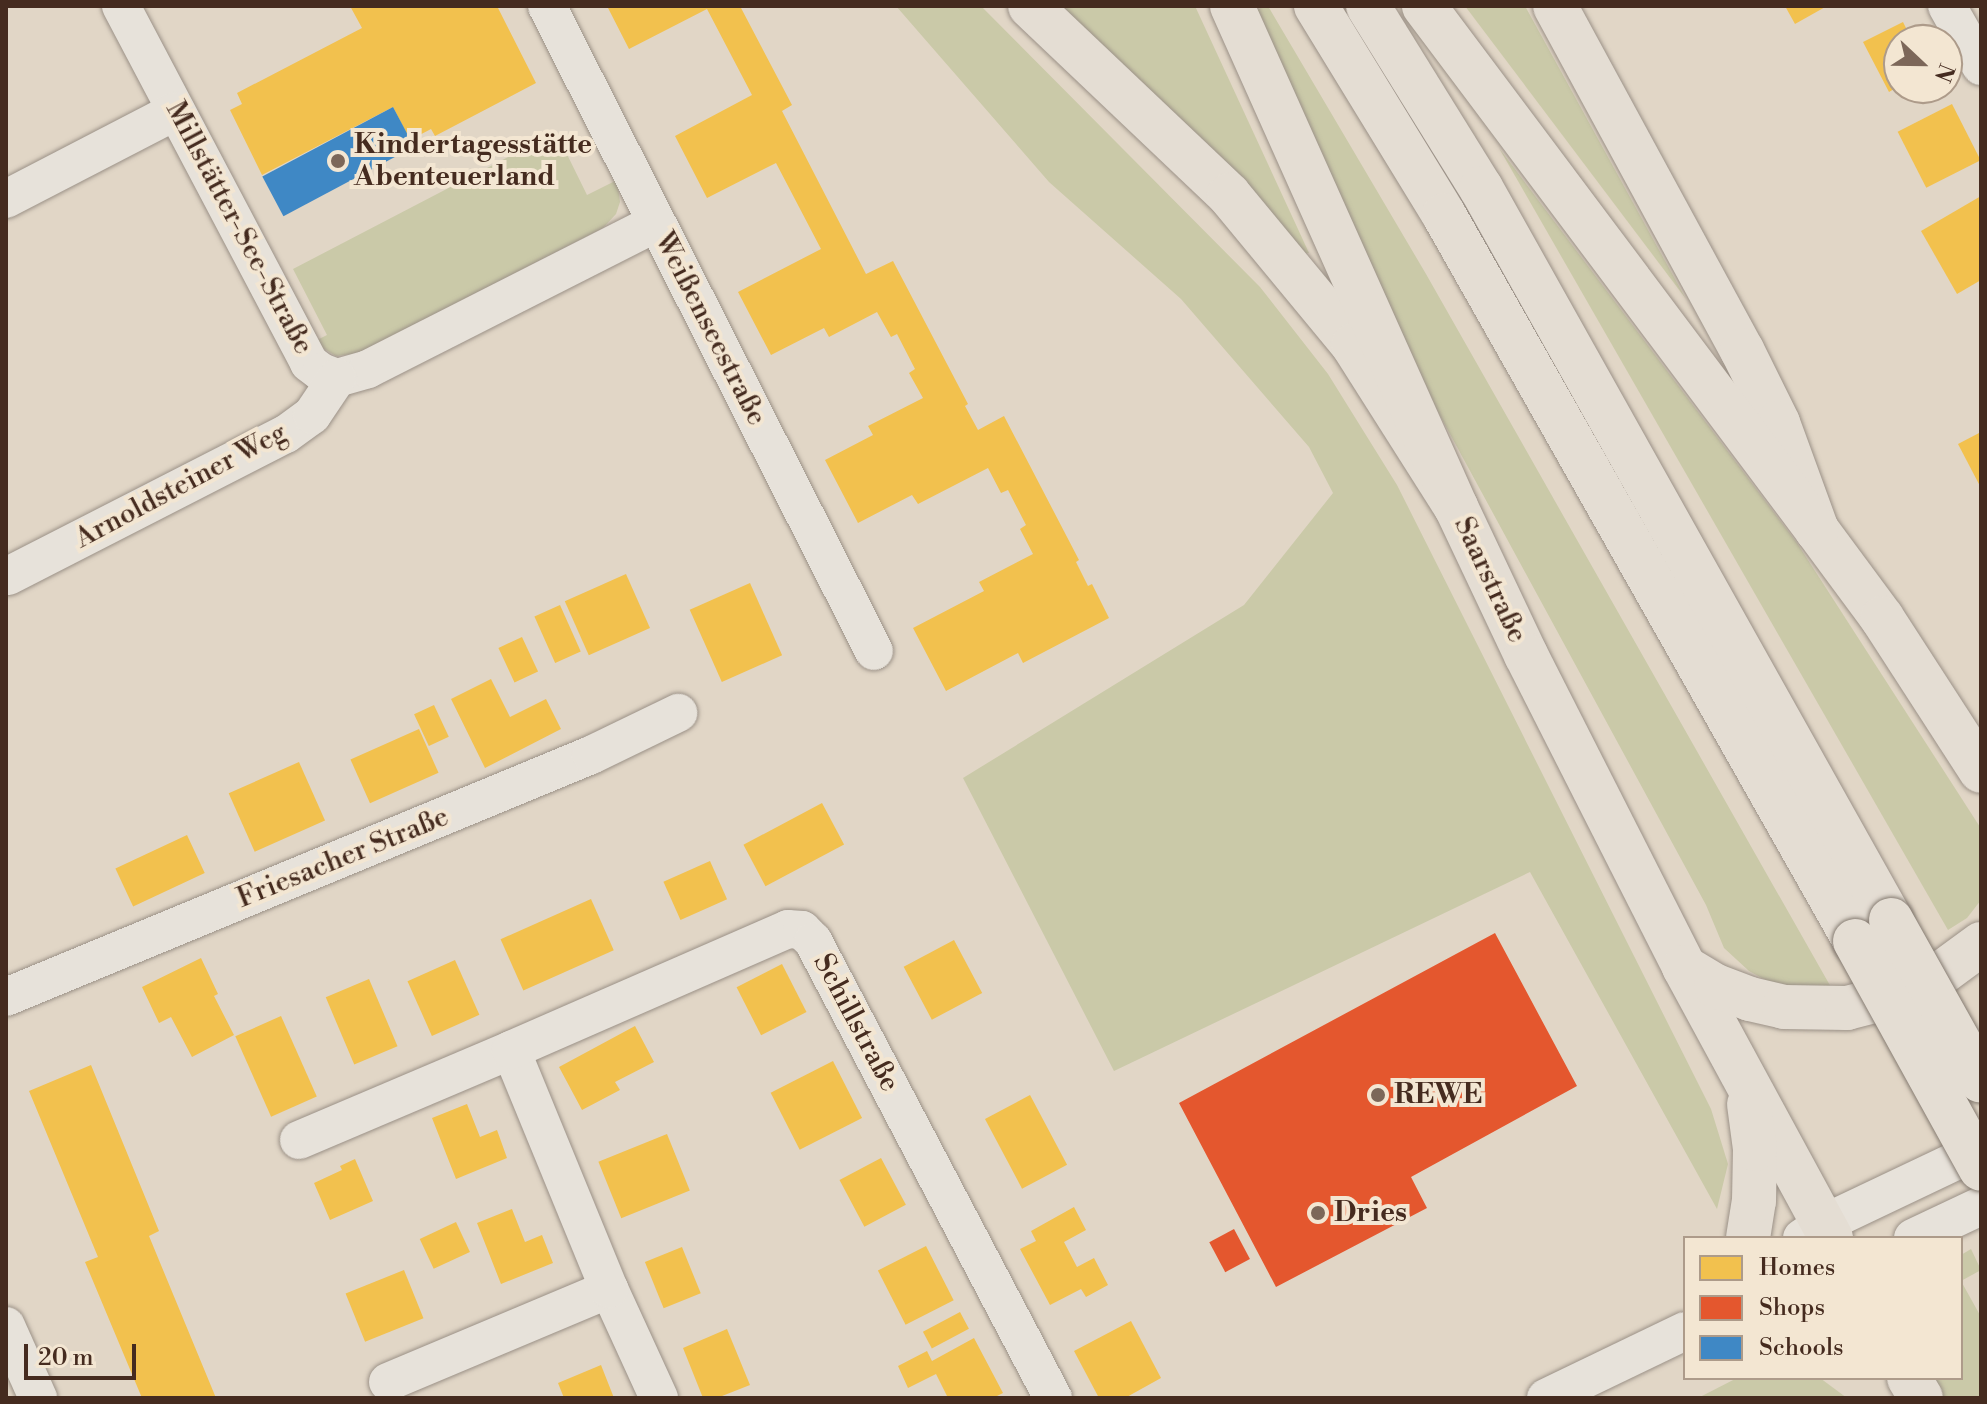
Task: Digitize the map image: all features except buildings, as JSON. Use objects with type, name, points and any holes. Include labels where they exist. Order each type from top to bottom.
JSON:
[{"type":"main road","name":"Saarstraße","points":[[1030,6],[1229,195],[1353,345],[1456,507],[1526,655],[1819,1233]]},
{"type":"main road","points":[[1232,6],[1456,507]]},
{"type":"main road","points":[[1316,6],[1873,931],[1981,1081]]},
{"type":"main road","points":[[1368,6],[1481,188],[1873,931],[1981,1169]]},
{"type":"main road","points":[[1424,6],[1882,618],[1981,771]]},
{"type":"main road","points":[[1555,6],[1760,386],[1778,423],[1817,530]]},
{"type":"main road","points":[[1684,967],[1716,986],[1761,1002],[1784,1007],[1847,1008],[1876,1002],[1932,980],[1981,944]]},
{"type":"main road","points":[[1748,1089],[1755,1149],[1754,1201],[1748,1236]]},
{"type":"street","name":"Millstätter-See-Straße","points":[[121,6],[309,363],[321,372],[337,378],[368,369],[656,223]]},
{"type":"street","name":"Weißenseestraße","points":[[547,6],[874,651]]},
{"type":"street","points":[[1947,6],[1981,66]]},
{"type":"street","points":[[6,199],[176,111]]},
{"type":"street","name":"Arnoldsteiner Weg","points":[[8,576],[286,434],[312,415],[337,378]]},
{"type":"street","name":"Friesacher Straße","points":[[6,997],[576,761],[678,713]]},
{"type":"street","name":"Schillstraße","points":[[299,1140],[788,929],[802,930],[813,941],[1053,1398]]},
{"type":"street","points":[[511,1050],[609,1289],[659,1398]]},
{"type":"street","points":[[1819,1233],[1981,1149]]},
{"type":"street","points":[[1917,1236],[1981,1206]]},
{"type":"street","points":[[388,1382],[609,1289]]},
{"type":"street","points":[[6,1326],[38,1398]]},
{"type":"street","points":[[1546,1398],[1679,1331]]},
{"type":"green space","points":[[896,6],[981,6],[1260,287],[1328,374],[1397,485],[1711,1109],[1728,1164],[1717,1209],[1530,872],[1114,1071],[963,778],[1244,605],[1333,493],[1309,447],[1181,299],[1049,182]]},
{"type":"green space","points":[[1049,6],[1195,6],[1309,253],[1300,254]]},
{"type":"green space","points":[[1268,6],[1426,274],[1836,996],[1784,990],[1749,971],[1724,948],[1706,905],[1438,412],[1257,11]]},
{"type":"green space","points":[[1465,6],[1525,6],[1686,299]]},
{"type":"green space","points":[[556,132],[587,195],[617,180],[620,202],[616,214],[603,228],[359,353],[336,356],[313,342],[327,335],[293,269]]},
{"type":"green space","points":[[1499,148],[1797,543],[1980,827],[1981,900],[1967,918],[1948,930]]},
{"type":"green space","points":[[1971,1249],[1981,1270],[1963,1280],[1963,1254]]},
{"type":"green space","points":[[1963,1285],[1981,1317],[1981,1398],[1943,1398],[1932,1380],[1963,1380]]},
{"type":"green space","points":[[1733,1380],[1823,1380],[1847,1398],[1698,1398]]},
{"type":"place","name":"Kindertagesstätte Abenteuerland","points":[[338,161]]},
{"type":"place","name":"REWE","points":[[1378,1095]]},
{"type":"place","name":"Dries","points":[[1318,1213]]}]
